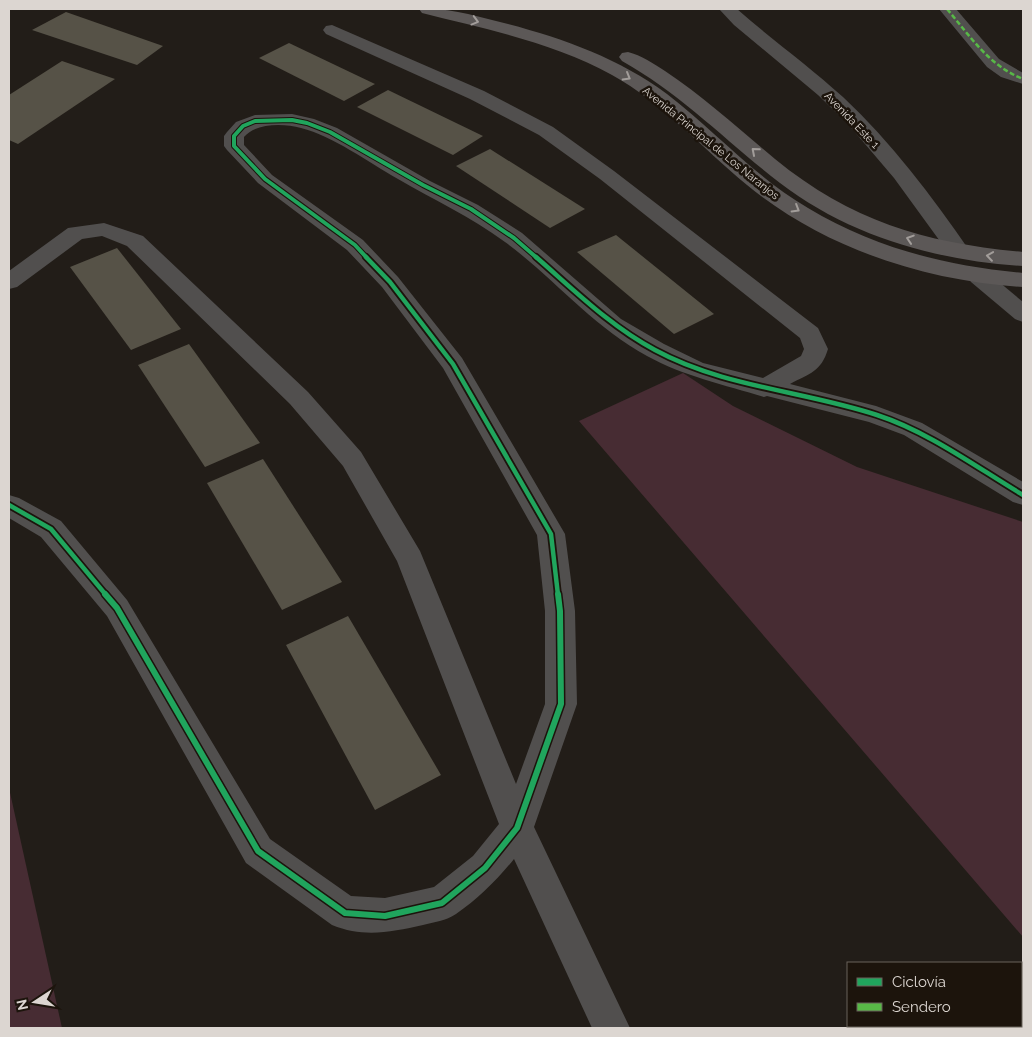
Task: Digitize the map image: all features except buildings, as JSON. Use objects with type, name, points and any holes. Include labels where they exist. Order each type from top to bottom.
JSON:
[{"type":"main road","name":"Avenida Principal de Los Naranjos","points":[[428,9],[536,39],[597,60],[643,86],[766,190],[835,231],[893,256],[949,272],[979,277],[1023,280]]},
{"type":"main road","name":"Avenida Principal de Los Naranjos","points":[[484,9],[576,35],[620,53],[661,76],[806,192],[870,225],[928,245],[1003,258],[1023,258]]},
{"type":"street","name":"Avenida Este 1","points":[[727,9],[838,102],[867,134],[958,250]]},
{"type":"street","points":[[947,9],[993,63],[1023,79]]},
{"type":"street","points":[[332,30],[477,95],[546,131],[607,175],[810,334],[816,349],[812,361],[764,388]]},
{"type":"street","points":[[9,505],[51,529],[117,608],[258,851],[345,913],[385,916],[442,903],[485,868],[517,828],[561,704],[560,611],[551,534],[453,364],[390,282],[355,245],[265,179],[234,146],[234,136],[244,126],[255,121],[292,120],[307,123],[330,132],[423,185],[471,209],[514,238],[613,324],[655,350],[696,369],[764,388],[876,414],[913,429],[1023,494]]},
{"type":"street","points":[[9,282],[76,233],[104,229],[135,241],[299,398],[352,459],[410,559],[517,828],[611,1028]]},
{"type":"street","points":[[979,277],[1023,314]]},
{"type":"shaded area","points":[[683,373],[733,406],[857,467],[1023,522],[1023,937],[579,421]]},
{"type":"shaded area","points":[[9,788],[62,1028],[9,1028]]},
{"type":"marked path","points":[[947,9],[993,63],[1008,73],[1023,79]]},
{"type":"cycle path","points":[[9,505],[51,529],[117,608],[258,851],[345,913],[385,916],[442,903],[485,868],[517,828],[561,704],[560,611],[551,534],[453,364],[390,282],[355,245],[265,179],[234,146],[234,136],[243,126],[255,121],[292,120],[307,123],[330,132],[423,185],[471,209],[514,238],[613,324],[655,350],[696,369],[876,415],[913,429],[1023,495]]}]
